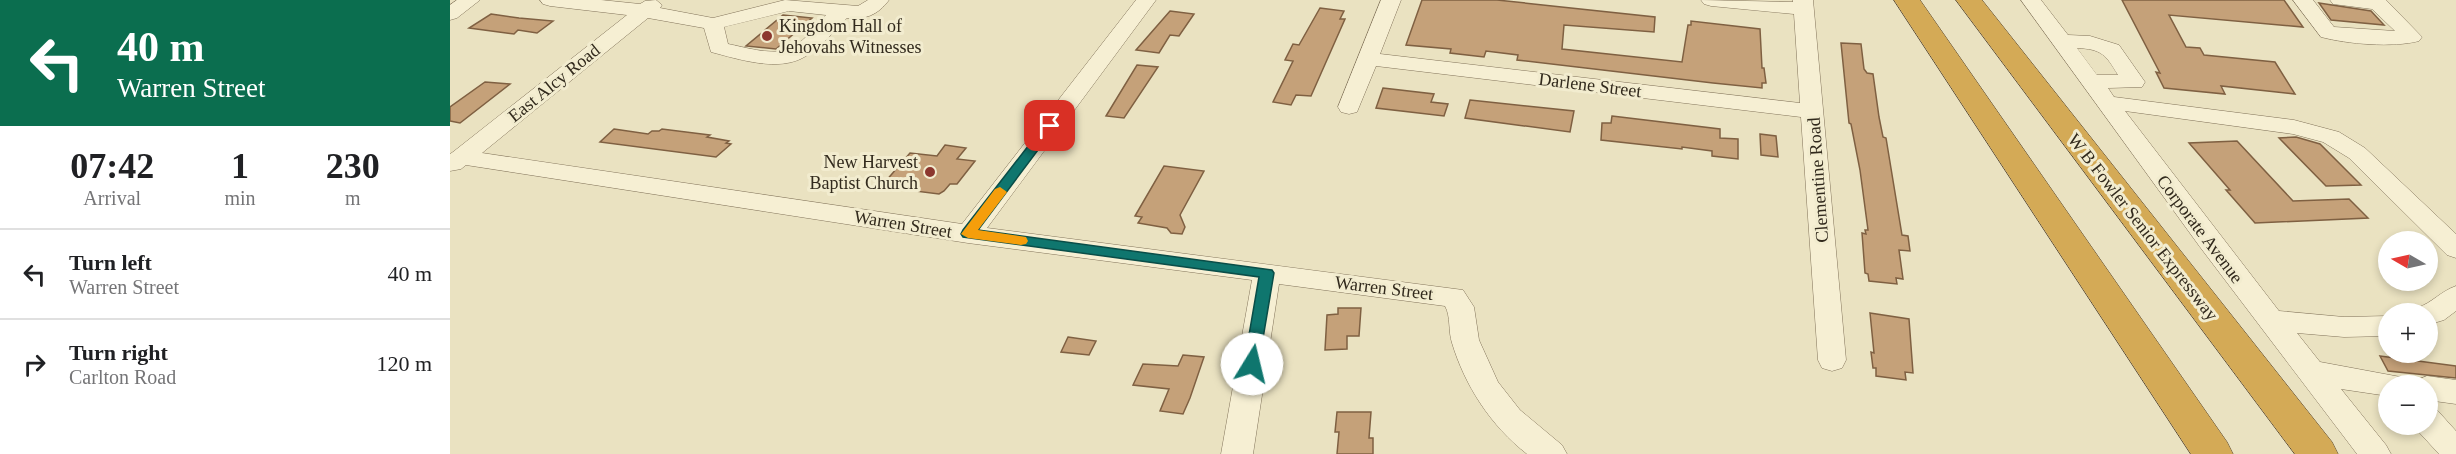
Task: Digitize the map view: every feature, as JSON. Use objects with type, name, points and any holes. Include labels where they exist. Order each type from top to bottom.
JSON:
[{"type":"highway","points":[[1889,0],[1902,18],[1952,67]]},
{"type":"highway","points":[[1907,0],[2213,454]]},
{"type":"highway","name":"W B Fowler Senior Expressway","points":[[1969,0],[2318,454]]},
{"type":"highway","points":[[1996,0],[2085,133],[2114,190]]},
{"type":"street","points":[[450,14],[470,0]]},
{"type":"street","points":[[550,0],[651,5],[713,24],[779,4],[860,14],[868,11],[879,0]]},
{"type":"street","points":[[968,234],[1146,0]]},
{"type":"street","points":[[1349,107],[1391,0]]},
{"type":"street","points":[[1711,0],[1803,5]]},
{"type":"street","name":"Corporate Avenue","points":[[2031,0],[2269,320],[2375,454]]},
{"type":"street","points":[[2303,0],[2328,33],[2412,38],[2378,3],[2340,0]]},
{"type":"street","name":"East Alcy Road","points":[[457,157],[651,5]]},
{"type":"street","name":"Clementine Road","points":[[1803,5],[1832,360]]},
{"type":"street","points":[[713,24],[718,48],[785,57],[797,53],[842,11]]},
{"type":"street","points":[[2061,41],[2090,42],[2112,49],[2133,82],[2091,81]]},
{"type":"street","name":"Darlene Street","points":[[1367,59],[1812,111]]},
{"type":"street","points":[[2107,103],[2294,127],[2331,137],[2357,153],[2456,249]]},
{"type":"street","name":"Warren Street","points":[[457,157],[968,234],[1453,297],[1460,304],[1464,336],[1473,363],[1491,397],[1532,442],[1551,454]]},
{"type":"street","points":[[1237,454],[1267,273]]},
{"type":"street","points":[[2438,311],[2456,296]]},
{"type":"street","points":[[2269,320],[2344,327],[2378,326]]},
{"type":"street","points":[[2309,372],[2378,382]]},
{"type":"street","points":[[2438,390],[2456,392]]},
{"type":"street","points":[[2439,425],[2456,452]]},
{"type":"building","points":[[1422,0],[1497,0],[1655,17],[1654,32],[1564,25],[1562,49],[1682,62],[1688,25],[1691,25],[1691,21],[1760,29],[1762,68],[1764,68],[1766,83],[1762,83],[1762,88],[1713,83],[1517,60],[1518,55],[1486,51],[1484,57],[1450,53],[1451,49],[1406,45]]},
{"type":"building","points":[[2122,0],[2284,0],[2303,27],[2169,15],[2186,47],[2200,48],[2204,55],[2275,62],[2295,94],[2221,86],[2225,94],[2164,88],[2156,72],[2160,73]]},
{"type":"building","points":[[2319,3],[2371,11],[2384,25],[2331,20]]},
{"type":"building","points":[[1320,8],[1344,11],[1340,19],[1345,19],[1311,96],[1296,95],[1291,105],[1273,102],[1293,61],[1285,60],[1293,44],[1299,45]]},
{"type":"building","points":[[1170,11],[1194,14],[1179,36],[1170,35],[1159,53],[1136,50]]},
{"type":"building","points":[[491,14],[553,21],[537,33],[518,30],[514,34],[469,28]]},
{"type":"building","name":"Kingdom Hall of Jehovahs Witnesses","points":[[783,15],[812,18],[776,49],[746,46]]},
{"type":"building","points":[[1841,43],[1861,44],[1864,69],[1867,73],[1873,74],[1902,235],[1908,236],[1910,251],[1899,250],[1903,279],[1896,278],[1897,284],[1869,281],[1868,274],[1865,273],[1862,233],[1866,234],[1865,230],[1868,230],[1860,170],[1849,123]]},
{"type":"building","points":[[1137,65],[1158,67],[1124,118],[1106,116]]},
{"type":"building","points":[[485,82],[510,84],[460,123],[450,121],[450,107]]},
{"type":"building","points":[[1383,88],[1434,94],[1431,102],[1448,104],[1444,116],[1376,108]]},
{"type":"building","points":[[1470,100],[1574,111],[1570,132],[1465,118]]},
{"type":"building","points":[[1612,116],[1720,129],[1720,138],[1738,139],[1738,159],[1712,156],[1712,151],[1601,140],[1602,123],[1611,123]]},
{"type":"building","points":[[614,129],[648,134],[662,129],[710,135],[707,137],[729,141],[726,143],[731,144],[716,157],[600,142]]},
{"type":"building","points":[[1760,134],[1776,136],[1778,157],[1761,155]]},
{"type":"building","points":[[2296,137],[2320,144],[2361,185],[2326,186],[2279,138]]},
{"type":"building","points":[[2237,141],[2293,201],[2349,199],[2368,218],[2255,223],[2189,143]]},
{"type":"building","name":"New Harvest Baptist Church","points":[[945,145],[966,148],[957,159],[975,161],[957,184],[950,184],[939,194],[899,189],[901,186],[898,186],[899,184],[885,182],[910,153],[937,156]]},
{"type":"building","points":[[1164,166],[1204,171],[1180,215],[1185,227],[1182,234],[1171,233],[1167,228],[1138,223],[1142,217],[1135,216]]},
{"type":"building","points":[[1338,308],[1361,308],[1359,336],[1347,336],[1347,349],[1325,350],[1327,315],[1338,314]]},
{"type":"building","points":[[1870,313],[1909,319],[1913,373],[1905,372],[1906,380],[1876,376],[1871,352],[1874,353]]},
{"type":"building","points":[[1068,337],[1096,341],[1089,355],[1061,352]]},
{"type":"building","points":[[1183,355],[1204,357],[1190,398],[1183,414],[1160,411],[1169,389],[1133,385],[1143,364],[1178,366]]},
{"type":"building","points":[[2384,363],[2433,363],[2456,366],[2456,378],[2438,375],[2388,371]]},
{"type":"building","points":[[1337,412],[1371,412],[1369,438],[1373,438],[1373,454],[1337,454],[1339,432],[1335,432]]},
{"type":"slow traffic","points":[[1000,192],[968,234],[1021,241]]},
{"type":"place","name":"Kingdom Hall of Jehovahs Witnesses","points":[[767,36]]},
{"type":"place","name":"New Harvest Baptist Church","points":[[930,172]]},
{"type":"route","points":[[1050,126],[968,234],[1267,273],[1252,364]]}]
